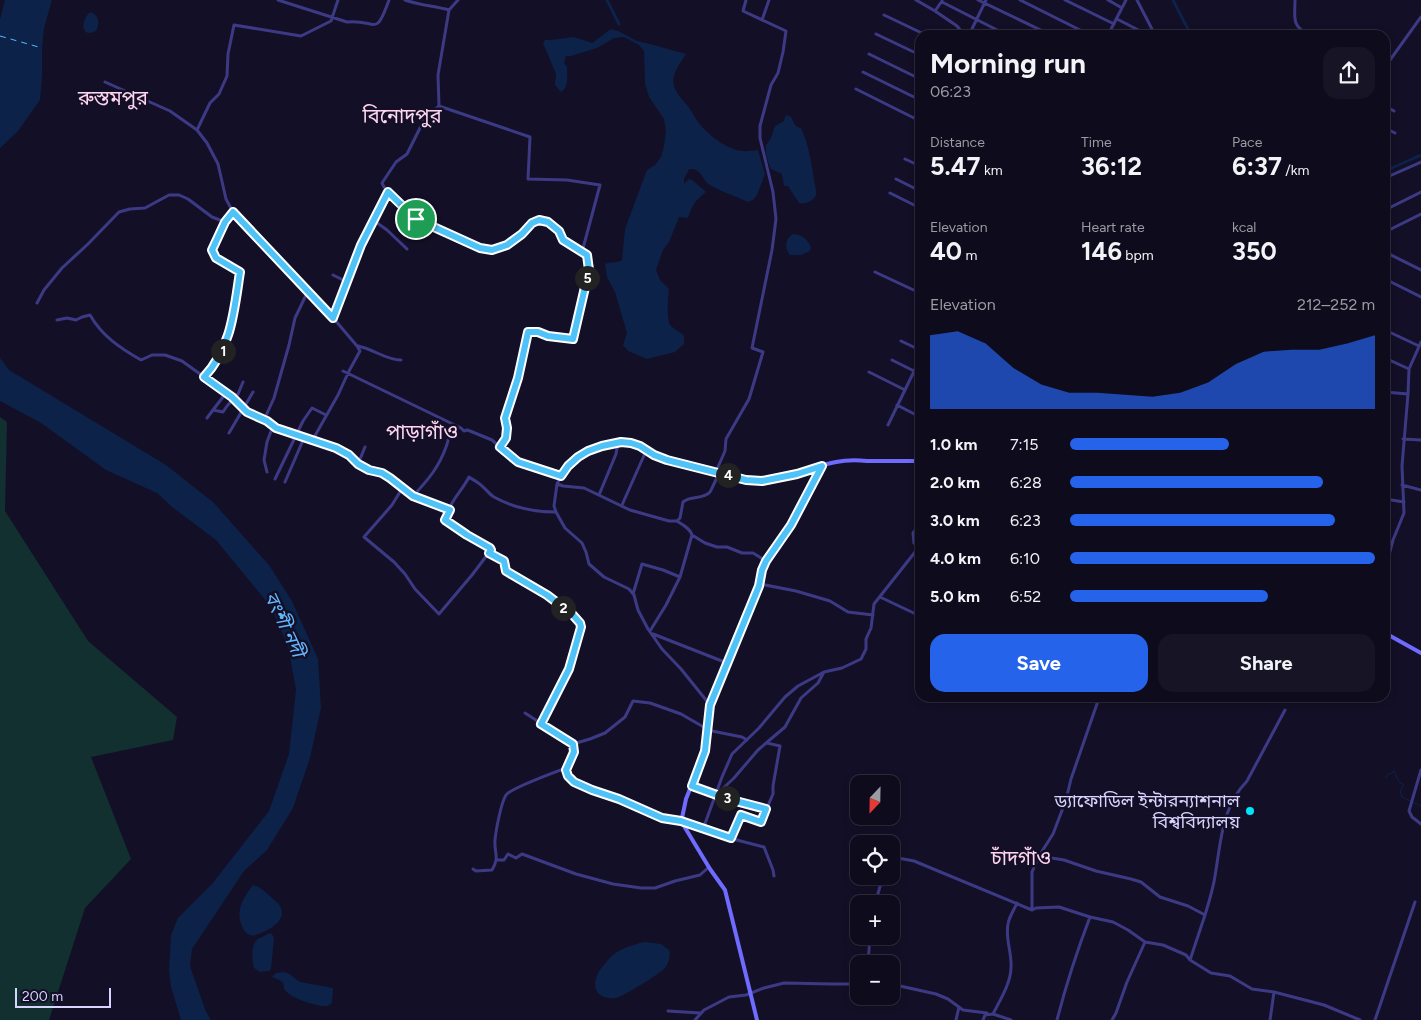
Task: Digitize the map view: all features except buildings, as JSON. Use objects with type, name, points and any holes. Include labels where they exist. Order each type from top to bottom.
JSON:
[{"type":"street","points":[[278,0],[347,22],[353,21],[375,25],[379,23],[388,0]]},
{"type":"street","points":[[197,130],[210,103],[219,94],[227,76],[228,54],[234,26],[301,36],[331,20],[338,0]]},
{"type":"street","points":[[405,0],[414,4],[429,5],[449,10]]},
{"type":"street","points":[[458,0],[449,10],[438,75],[438,106],[425,118],[407,154],[396,162],[382,183],[384,188],[416,219],[480,248],[492,250],[507,245],[522,234],[532,223],[539,220],[548,222],[559,231],[563,240],[587,255],[589,270],[573,339],[548,336],[538,332],[528,332],[518,378],[505,418],[506,438],[500,447]]},
{"type":"street","points":[[677,521],[680,518],[683,502],[690,497],[700,497],[710,492],[720,473],[718,467],[725,451],[726,438],[749,399],[763,352],[752,348],[772,250],[776,219],[773,192],[760,138],[760,126],[771,85],[778,73],[786,31],[742,12],[746,0]]},
{"type":"street","points":[[762,20],[769,0]]},
{"type":"street","points":[[916,0],[935,11],[960,30]]},
{"type":"street","points":[[978,0],[986,2],[1041,30]]},
{"type":"street","points":[[1020,0],[1080,30]]},
{"type":"street","points":[[1065,0],[1114,24]]},
{"type":"street","points":[[1108,0],[1122,8]]},
{"type":"street","points":[[1111,30],[1126,0]]},
{"type":"street","points":[[1137,0],[1152,30]]},
{"type":"street","points":[[1295,0],[1294,18],[1300,30]]},
{"type":"street","points":[[935,11],[942,1],[997,30]]},
{"type":"street","points":[[972,30],[986,2]]},
{"type":"street","points":[[884,15],[916,30]]},
{"type":"street","points":[[1390,60],[1421,17]]},
{"type":"street","points":[[1116,19],[1138,30]]},
{"type":"street","points":[[876,34],[915,53]]},
{"type":"street","points":[[869,54],[915,77]]},
{"type":"street","points":[[863,72],[915,98]]},
{"type":"street","points":[[106,82],[170,111],[197,130],[207,143],[218,164],[226,199],[233,212],[333,318],[360,351],[312,441]]},
{"type":"street","points":[[856,89],[915,118]]},
{"type":"street","points":[[438,106],[530,137],[528,179],[568,180],[600,185],[582,252]]},
{"type":"street","points":[[1390,109],[1394,112]]},
{"type":"street","points":[[1390,130],[1395,133]]},
{"type":"street","points":[[905,159],[915,164]]},
{"type":"street","points":[[1390,176],[1421,162]]},
{"type":"street","points":[[896,180],[915,189]]},
{"type":"street","points":[[333,318],[361,245],[388,192]]},
{"type":"street","points":[[1390,208],[1421,192]]},
{"type":"street","points":[[890,193],[915,206]]},
{"type":"street","points":[[37,303],[44,290],[62,268],[119,212],[145,208],[169,195],[188,199],[212,217],[225,222]]},
{"type":"street","points":[[204,377],[220,357],[228,339],[240,272],[216,258],[212,250],[225,222],[233,212]]},
{"type":"street","points":[[1390,230],[1421,214]]},
{"type":"street","points":[[373,220],[407,249]]},
{"type":"street","points":[[1390,254],[1421,270]]},
{"type":"street","points":[[875,272],[915,291]]},
{"type":"street","points":[[333,275],[347,282]]},
{"type":"street","points":[[1390,282],[1421,297]]},
{"type":"street","points":[[264,420],[274,398],[295,318],[308,291]]},
{"type":"street","points":[[57,320],[67,318],[76,320],[90,315],[96,326],[108,339],[141,360],[152,356],[165,355],[182,361],[226,393],[252,415],[297,436],[336,448],[369,470],[382,473],[413,496],[449,509]]},
{"type":"street","points":[[1390,332],[1418,346]]},
{"type":"street","points":[[901,341],[915,348]]},
{"type":"street","points":[[1390,551],[1404,513],[1402,485],[1403,439],[1409,369],[1421,342]]},
{"type":"street","points":[[357,346],[392,360],[401,360]]},
{"type":"street","points":[[888,424],[914,371],[892,360]]},
{"type":"street","points":[[1390,360],[1409,369]]},
{"type":"street","points":[[343,371],[464,431],[467,430],[486,437],[518,462],[561,476]]},
{"type":"street","points":[[869,372],[905,390]]},
{"type":"street","points":[[213,410],[223,412],[238,394],[243,382]]},
{"type":"street","points":[[229,433],[253,392]]},
{"type":"street","points":[[1390,392],[1408,394]]},
{"type":"street","points":[[207,418],[226,393]]},
{"type":"street","points":[[897,405],[915,414]]},
{"type":"street","points":[[275,479],[303,421],[312,408],[326,415]]},
{"type":"street","points":[[413,496],[436,470],[446,448],[450,429],[453,425]]},
{"type":"street","points":[[267,472],[264,460],[267,442],[273,426]]},
{"type":"street","points":[[285,482],[304,438]]},
{"type":"street","points":[[1403,439],[1421,440]]},
{"type":"street","points":[[710,705],[662,649],[638,610],[636,598],[629,589],[604,577],[589,564],[582,542],[565,528],[554,506],[557,484],[568,466],[588,451],[621,442],[636,444],[646,451],[667,460],[697,469],[762,481],[797,474],[837,462],[915,461]]},
{"type":"street","points":[[599,495],[616,454],[618,443]]},
{"type":"street","points":[[358,464],[365,447]]},
{"type":"street","points":[[622,505],[646,451]]},
{"type":"street","points":[[757,1020],[725,890],[681,821],[686,799],[705,751],[710,705],[760,584],[762,570],[766,561],[791,525],[822,466]]},
{"type":"street","points":[[403,487],[392,505],[364,537],[394,562],[415,589],[439,614],[491,550],[445,520],[455,497],[461,492],[469,477],[483,486],[492,496],[505,502],[528,510],[556,512]]},
{"type":"street","points":[[557,484],[572,488],[584,488],[637,512],[669,521],[677,521],[705,544],[727,547],[742,553],[753,553],[766,561]]},
{"type":"street","points":[[1402,485],[1421,490]]},
{"type":"street","points":[[1390,500],[1404,502]]},
{"type":"street","points":[[915,530],[913,533],[915,544]]},
{"type":"street","points":[[651,632],[680,577],[692,535]]},
{"type":"street","points":[[703,829],[732,754],[759,728],[785,697],[798,686],[824,672],[842,668],[861,660],[866,649],[866,638],[872,628],[874,604],[915,552]]},
{"type":"street","points":[[489,553],[504,561],[506,571],[547,595],[572,614],[580,623],[581,627],[569,669],[541,724]]},
{"type":"street","points":[[633,594],[642,564],[680,577]]},
{"type":"street","points":[[760,584],[796,591],[830,601],[848,612],[873,615]]},
{"type":"street","points":[[880,598],[915,614]]},
{"type":"street","points":[[651,632],[727,663]]},
{"type":"street","points":[[1390,636],[1421,653]]},
{"type":"street","points":[[716,794],[734,778],[752,756],[785,727],[801,698],[818,683],[824,672]]},
{"type":"street","points":[[525,713],[573,744],[605,733],[625,717],[633,702],[650,703],[681,714],[707,730],[742,737],[747,740]]},
{"type":"street","points":[[1032,910],[1032,872],[1039,856],[1053,834],[1098,702]]},
{"type":"street","points":[[1190,960],[1215,878],[1221,834],[1232,801],[1247,781],[1285,710]]},
{"type":"street","points":[[731,838],[741,815],[761,822],[773,794],[780,746],[766,743]]},
{"type":"street","points":[[573,744],[574,752],[566,768],[566,773],[574,782],[662,818],[681,821],[764,847],[774,870],[774,876]]},
{"type":"street","points":[[473,869],[492,870],[497,860],[495,841],[502,803],[507,793],[566,768]]},
{"type":"street","points":[[1421,770],[1409,811],[1412,817],[1421,824]]},
{"type":"street","points":[[692,786],[754,807],[766,809]]},
{"type":"street","points":[[497,860],[504,860],[508,854],[516,858],[522,854],[576,874],[613,884],[650,888],[700,875],[709,866]]},
{"type":"street","points":[[1039,856],[1064,860],[1096,871],[1141,882],[1160,896],[1188,906],[1205,915]]},
{"type":"street","points":[[900,858],[914,861],[1032,910],[1036,908],[1059,907],[1113,922],[1144,942],[1162,945],[1186,955],[1190,960],[1211,973],[1230,976],[1252,989],[1274,992],[1324,1006],[1360,1020]]},
{"type":"street","points":[[1375,1020],[1415,902]]},
{"type":"street","points":[[993,1014],[1010,977],[1012,966],[1009,952],[1008,924],[1017,903]]},
{"type":"street","points":[[1057,1020],[1065,988],[1090,917]]},
{"type":"street","points":[[1112,1020],[1144,942]]},
{"type":"street","points":[[695,1020],[704,1010],[729,998],[751,994],[764,988],[784,983],[850,984]]},
{"type":"street","points":[[900,986],[936,994],[948,999],[963,1010],[993,1014],[1011,1020]]},
{"type":"street","points":[[1270,1020],[1274,992]]},
{"type":"street","points":[[956,1020],[958,1007]]},
{"type":"street","points":[[668,1011],[700,1013]]},
{"type":"street","points":[[983,1020],[985,1015],[993,1014]]},
{"type":"green space","points":[[0,417],[7,422],[5,511],[88,641],[177,717],[173,740],[91,757],[131,859],[85,908],[49,1020],[0,1020]]},
{"type":"water","points":[[5,0],[52,0],[44,28],[40,100],[18,131],[0,148],[0,19]]},
{"type":"water","points":[[90,12],[97,17],[98,25],[96,31],[87,33],[84,24]]},
{"type":"water","points":[[611,29],[637,41],[686,54],[677,69],[673,82],[677,92],[702,127],[718,141],[737,150],[758,150],[765,174],[757,195],[748,202],[710,185],[698,171],[689,169],[684,179],[684,184],[689,179],[692,180],[706,192],[695,203],[688,218],[679,217],[669,242],[663,250],[656,270],[660,280],[669,289],[669,323],[684,336],[684,344],[675,352],[647,359],[628,351],[623,345],[627,333],[615,292],[607,277],[605,264],[622,260],[625,229],[647,170],[655,165],[661,157],[664,146],[666,131],[664,119],[649,97],[645,84],[644,51],[639,45],[624,37],[614,38],[597,48],[566,56],[564,63],[567,67],[567,81],[564,90],[561,92],[555,85],[556,74],[543,43],[545,40],[574,37],[592,43]]},
{"type":"water","points":[[787,115],[792,118],[796,126],[801,128],[809,153],[816,195],[811,201],[806,203],[799,203],[788,186],[784,186],[782,174],[771,169],[766,153],[766,145],[771,138],[775,126],[784,121]]},
{"type":"water","points":[[793,234],[802,236],[807,240],[811,248],[810,251],[801,255],[790,255],[786,244],[788,238]]},
{"type":"water","name":"বংশী নদী","points":[[0,358],[9,370],[166,465],[213,502],[269,565],[292,601],[318,659],[321,708],[310,758],[293,808],[267,850],[244,871],[192,949],[190,966],[206,1012],[211,1020],[181,1020],[171,987],[169,971],[171,935],[178,918],[212,884],[269,811],[289,754],[296,690],[288,646],[271,607],[216,540],[172,507],[157,493],[106,470],[41,423],[0,401]]},
{"type":"water","points":[[253,885],[263,890],[278,903],[282,914],[278,922],[273,926],[253,936],[246,933],[239,915],[242,902]]},
{"type":"water","points":[[270,933],[274,938],[271,969],[260,972],[254,968],[253,948],[258,939]]},
{"type":"water","points":[[645,942],[661,944],[669,950],[668,964],[665,968],[657,975],[616,998],[603,997],[599,994],[596,990],[595,980],[609,959],[624,948]]},
{"type":"water","points":[[276,973],[288,973],[300,982],[333,988],[332,1003],[328,1006],[318,1005],[299,1000],[289,994],[280,980],[272,977]]},
{"type":"waterway","points":[[607,0],[619,24]]},
{"type":"waterway","points":[[1173,0],[1188,30]]},
{"type":"waterway","points":[[1390,169],[1421,155]]},
{"type":"waterway","points":[[1386,778],[1387,775],[1394,771],[1399,782],[1404,785],[1400,791],[1402,797],[1421,806]]},
{"type":"ferry route","points":[[0,36],[42,48]]},
{"type":"place","name":"ড্যাফোডিল ইন্টারন্যাশনাল বিশ্ববিদ্যালয়","points":[[1250,811]]},
{"type":"district","name":"রুস্তমপুর","points":[[113,98]]},
{"type":"district","name":"বিনোদপুর","points":[[402,116]]},
{"type":"district","name":"পাড়াগাঁও","points":[[422,432]]},
{"type":"district","name":"চাঁদগাঁও","points":[[1021,858]]},
{"type":"route","points":[[388,192],[416,219],[487,250],[507,245],[522,234],[532,223],[539,220],[548,222],[559,231],[563,240],[587,255],[589,270],[573,339],[548,336],[538,332],[528,332],[518,378],[506,413],[506,438],[500,447],[518,462],[561,476],[568,466],[588,451],[621,442],[640,446],[646,451],[667,460],[746,480],[762,481],[797,474],[822,466],[791,525],[766,561],[762,570],[759,586],[751,608],[734,644],[708,711],[705,751],[692,786],[728,799],[766,809],[761,822],[741,815],[731,838],[681,821],[662,818],[642,808],[601,794],[574,782],[566,773],[566,768],[575,749],[573,744],[541,724],[569,669],[581,627],[577,619],[547,595],[506,571],[504,561],[489,553],[490,548],[445,520],[450,510],[413,496],[382,473],[369,470],[336,448],[276,428],[267,421],[247,412],[232,397],[204,377],[220,357],[228,339],[240,272],[216,258],[212,250],[225,222],[233,212],[333,318],[361,245],[388,192]]}]
